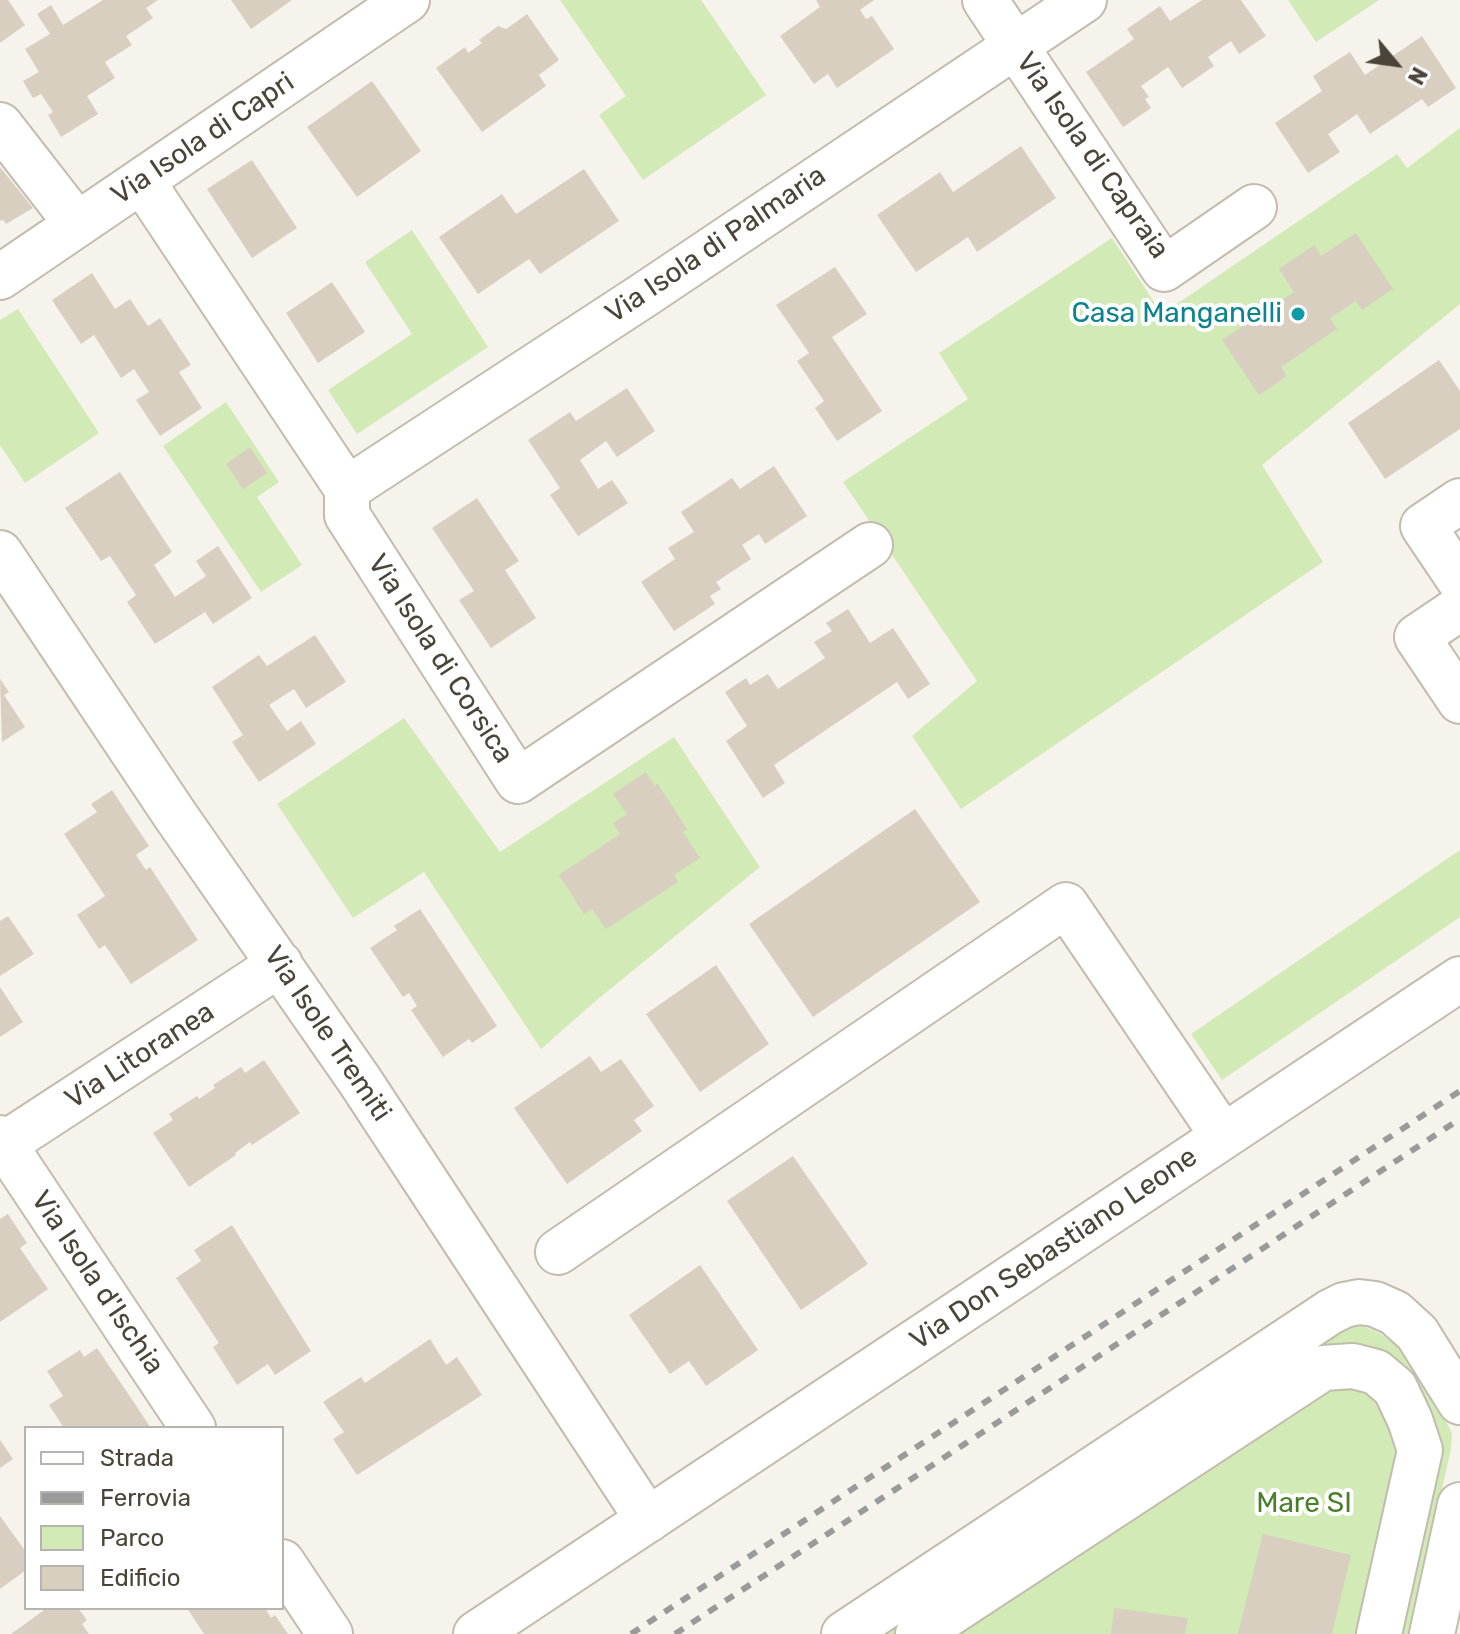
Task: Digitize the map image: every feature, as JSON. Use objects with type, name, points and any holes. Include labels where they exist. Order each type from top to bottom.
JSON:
[{"type":"street","name":"Via Isola di Capri","points":[[0,277],[407,0]]},
{"type":"street","name":"Via Isola di Capraia","points":[[985,0],[1164,269],[1254,207]]},
{"type":"street","name":"Via Isola di Palmaria","points":[[347,489],[644,295],[1084,0]]},
{"type":"street","points":[[0,125],[77,224]]},
{"type":"street","name":"Via Isola di Corsica","points":[[142,181],[347,489],[347,515],[518,781],[870,545]]},
{"type":"street","points":[[1460,501],[1423,526],[1460,581]]},
{"type":"street","name":"Via Isole Tremiti","points":[[0,553],[175,815],[360,1081],[648,1520]]},
{"type":"street","points":[[1460,608],[1417,637],[1460,701]]},
{"type":"street","points":[[558,1252],[1066,905],[1223,1136]]},
{"type":"street","name":"Via Litoranea","points":[[1,1143],[280,964]]},
{"type":"street","name":"Via Don Sebastiano Leone","points":[[476,1634],[1460,979]]},
{"type":"street","name":"Via Isola d'Ischia","points":[[1,1143],[192,1426]]},
{"type":"street","points":[[844,1634],[1344,1305],[1359,1302],[1375,1304],[1395,1313],[1417,1333],[1460,1402]]},
{"type":"street","points":[[918,1634],[1323,1368],[1353,1366],[1376,1372],[1395,1388],[1420,1450],[1379,1634]]},
{"type":"street","points":[[1432,1634],[1460,1505]]},
{"type":"street","points":[[284,1565],[330,1634]]},
{"type":"green space","points":[[560,0],[701,0],[766,95],[643,180],[599,115],[626,96]]},
{"type":"green space","points":[[1288,0],[1379,0],[1316,42]]},
{"type":"green space","points":[[1460,128],[1460,304],[1262,465],[1323,562],[961,809],[912,736],[977,681],[843,482],[968,399],[939,353],[1112,238],[1162,314],[1397,154],[1407,168]]},
{"type":"green space","points":[[412,230],[488,347],[357,434],[328,390],[412,334],[365,262]]},
{"type":"green space","points":[[18,309],[99,433],[25,483],[0,445],[0,320]]},
{"type":"green space","points":[[226,402],[279,482],[257,497],[302,565],[261,592],[163,446]]},
{"type":"green space","points":[[404,718],[500,852],[674,737],[760,867],[541,1049],[424,872],[353,918],[277,804]]},
{"type":"green space","points":[[1460,850],[1460,917],[1222,1080],[1191,1034]]},
{"type":"green space","name":"Mare SI","points":[[1361,1325],[1404,1350],[1417,1366],[1452,1433],[1409,1634],[866,1634],[1331,1329]]},
{"type":"building","points":[[0,0],[8,0],[25,25],[0,43]]},
{"type":"building","points":[[103,0],[158,0],[146,8],[153,18],[126,36],[132,45],[105,62],[115,78],[87,96],[98,114],[61,137],[48,115],[53,112],[41,94],[33,98],[23,81],[39,72],[25,49],[50,34],[37,14],[51,5],[63,25]]},
{"type":"building","points":[[231,0],[292,0],[251,29]]},
{"type":"building","points":[[816,0],[874,0],[860,10],[866,19],[872,16],[894,49],[837,88],[828,74],[814,84],[780,36],[820,7]]},
{"type":"building","points":[[1202,0],[1241,0],[1266,36],[1239,54],[1231,41],[1208,57],[1214,66],[1182,88],[1168,67],[1141,86],[1149,97],[1145,99],[1151,108],[1123,127],[1086,72],[1134,39],[1127,29],[1160,6],[1170,21]]},
{"type":"building","points":[[527,14],[559,60],[539,75],[546,86],[482,132],[436,68],[465,47],[468,53],[498,26],[506,29]]},
{"type":"building","points":[[1422,36],[1456,88],[1428,107],[1422,99],[1370,134],[1357,114],[1328,134],[1340,152],[1308,173],[1275,123],[1322,91],[1313,76],[1350,52],[1365,75]]},
{"type":"building","points":[[372,81],[421,151],[357,197],[307,127]]},
{"type":"building","points":[[1021,146],[1056,198],[977,252],[968,237],[916,272],[877,215],[940,172],[953,192]]},
{"type":"building","points":[[252,160],[297,228],[252,258],[207,189]]},
{"type":"building","points":[[0,167],[33,208],[6,224],[0,221]]},
{"type":"building","points":[[584,169],[619,221],[540,274],[529,259],[478,294],[439,237],[502,194],[516,214]]},
{"type":"building","name":"Casa Manganelli","points":[[1356,233],[1393,289],[1362,310],[1356,301],[1330,318],[1337,329],[1281,367],[1287,376],[1259,395],[1222,340],[1294,292],[1279,269],[1314,245],[1321,256]]},
{"type":"building","points":[[835,267],[867,314],[832,337],[882,411],[837,441],[815,408],[824,401],[797,361],[809,353],[776,305]]},
{"type":"building","points":[[92,273],[115,309],[130,299],[148,326],[160,318],[191,365],[179,372],[202,408],[160,436],[136,400],[149,392],[134,369],[121,378],[94,335],[81,344],[52,300]]},
{"type":"building","points":[[332,282],[365,332],[318,363],[286,313]]},
{"type":"building","points":[[1439,360],[1460,391],[1460,429],[1385,479],[1348,423]]},
{"type":"building","points":[[627,388],[655,431],[617,457],[606,441],[580,460],[598,489],[612,480],[628,503],[578,536],[550,495],[560,488],[528,440],[570,412],[576,421]]},
{"type":"building","points":[[250,447],[267,473],[243,489],[226,464]]},
{"type":"building","points":[[774,466],[807,516],[765,544],[759,534],[742,545],[751,559],[716,582],[721,589],[710,596],[715,604],[674,631],[641,582],[675,559],[668,548],[694,532],[681,512],[732,478],[740,489]]},
{"type":"building","points":[[120,472],[172,552],[154,565],[175,597],[206,576],[196,561],[218,546],[252,598],[213,624],[205,612],[155,644],[127,602],[136,595],[110,556],[101,561],[65,508]]},
{"type":"building","points":[[477,498],[519,561],[505,570],[536,618],[491,648],[459,600],[474,591],[432,528]]},
{"type":"building","points":[[848,609],[870,643],[893,628],[930,684],[908,699],[897,682],[774,765],[785,783],[763,798],[726,741],[747,726],[725,692],[746,678],[750,685],[768,674],[778,689],[825,658],[814,642],[832,631],[826,623]]},
{"type":"building","points":[[315,635],[346,682],[306,708],[294,689],[269,705],[287,731],[301,721],[316,744],[259,782],[232,742],[243,735],[212,687],[259,655],[267,666]]},
{"type":"building","points":[[0,679],[9,692],[4,695],[25,727],[2,742]]},
{"type":"building","points":[[646,772],[655,786],[657,783],[687,829],[683,832],[700,858],[674,875],[678,882],[606,929],[592,909],[584,914],[559,875],[620,834],[613,823],[627,814],[613,794]]},
{"type":"building","points":[[112,790],[149,846],[136,855],[146,870],[150,867],[198,940],[131,984],[105,945],[99,949],[77,915],[105,896],[64,834],[97,812],[91,804]]},
{"type":"building","points":[[915,809],[980,902],[813,1017],[749,924]]},
{"type":"building","points":[[420,909],[497,1026],[472,1043],[469,1039],[443,1057],[411,1010],[417,1006],[409,993],[403,997],[370,948],[397,930],[394,926]]},
{"type":"building","points":[[8,916],[34,954],[0,976],[0,921]]},
{"type":"building","points":[[716,965],[769,1044],[700,1092],[646,1014]]},
{"type":"building","points":[[0,987],[23,1022],[0,1037]]},
{"type":"building","points":[[590,1056],[601,1072],[621,1059],[654,1106],[634,1120],[642,1131],[567,1184],[514,1108]]},
{"type":"building","points":[[264,1060],[300,1113],[252,1145],[250,1142],[189,1187],[153,1133],[173,1120],[169,1114],[197,1096],[199,1099],[215,1088],[213,1085],[241,1067],[245,1073]]},
{"type":"building","points":[[793,1156],[868,1264],[801,1310],[727,1201]]},
{"type":"building","points":[[8,1214],[27,1243],[20,1248],[48,1289],[0,1322],[0,1219]]},
{"type":"building","points":[[232,1225],[311,1351],[275,1375],[268,1364],[237,1385],[213,1347],[219,1343],[176,1278],[201,1261],[194,1250]]},
{"type":"building","points":[[700,1265],[758,1350],[706,1386],[689,1361],[670,1374],[629,1315]]},
{"type":"building","points":[[430,1339],[446,1365],[457,1357],[482,1395],[357,1475],[333,1439],[344,1432],[323,1402],[361,1377],[365,1383]]},
{"type":"building","points":[[97,1348],[150,1426],[63,1426],[49,1405],[63,1396],[47,1371],[80,1350],[84,1357]]},
{"type":"building","points":[[0,1440],[13,1459],[0,1468]]},
{"type":"building","points":[[0,1516],[24,1549],[24,1571],[0,1589]]},
{"type":"building","points":[[1263,1534],[1351,1555],[1332,1634],[1238,1634]]},
{"type":"building","points":[[1114,1608],[1188,1618],[1185,1634],[1111,1634]]},
{"type":"building","points":[[44,1610],[80,1610],[87,1620],[82,1624],[89,1634],[11,1634]]},
{"type":"building","points":[[188,1610],[266,1610],[271,1618],[275,1615],[288,1634],[204,1634]]},
{"type":"railway","points":[[631,1634],[1460,1091]]},
{"type":"railway","points":[[675,1634],[1460,1119]]},
{"type":"place","name":"Casa Manganelli","points":[[1298,314]]}]
